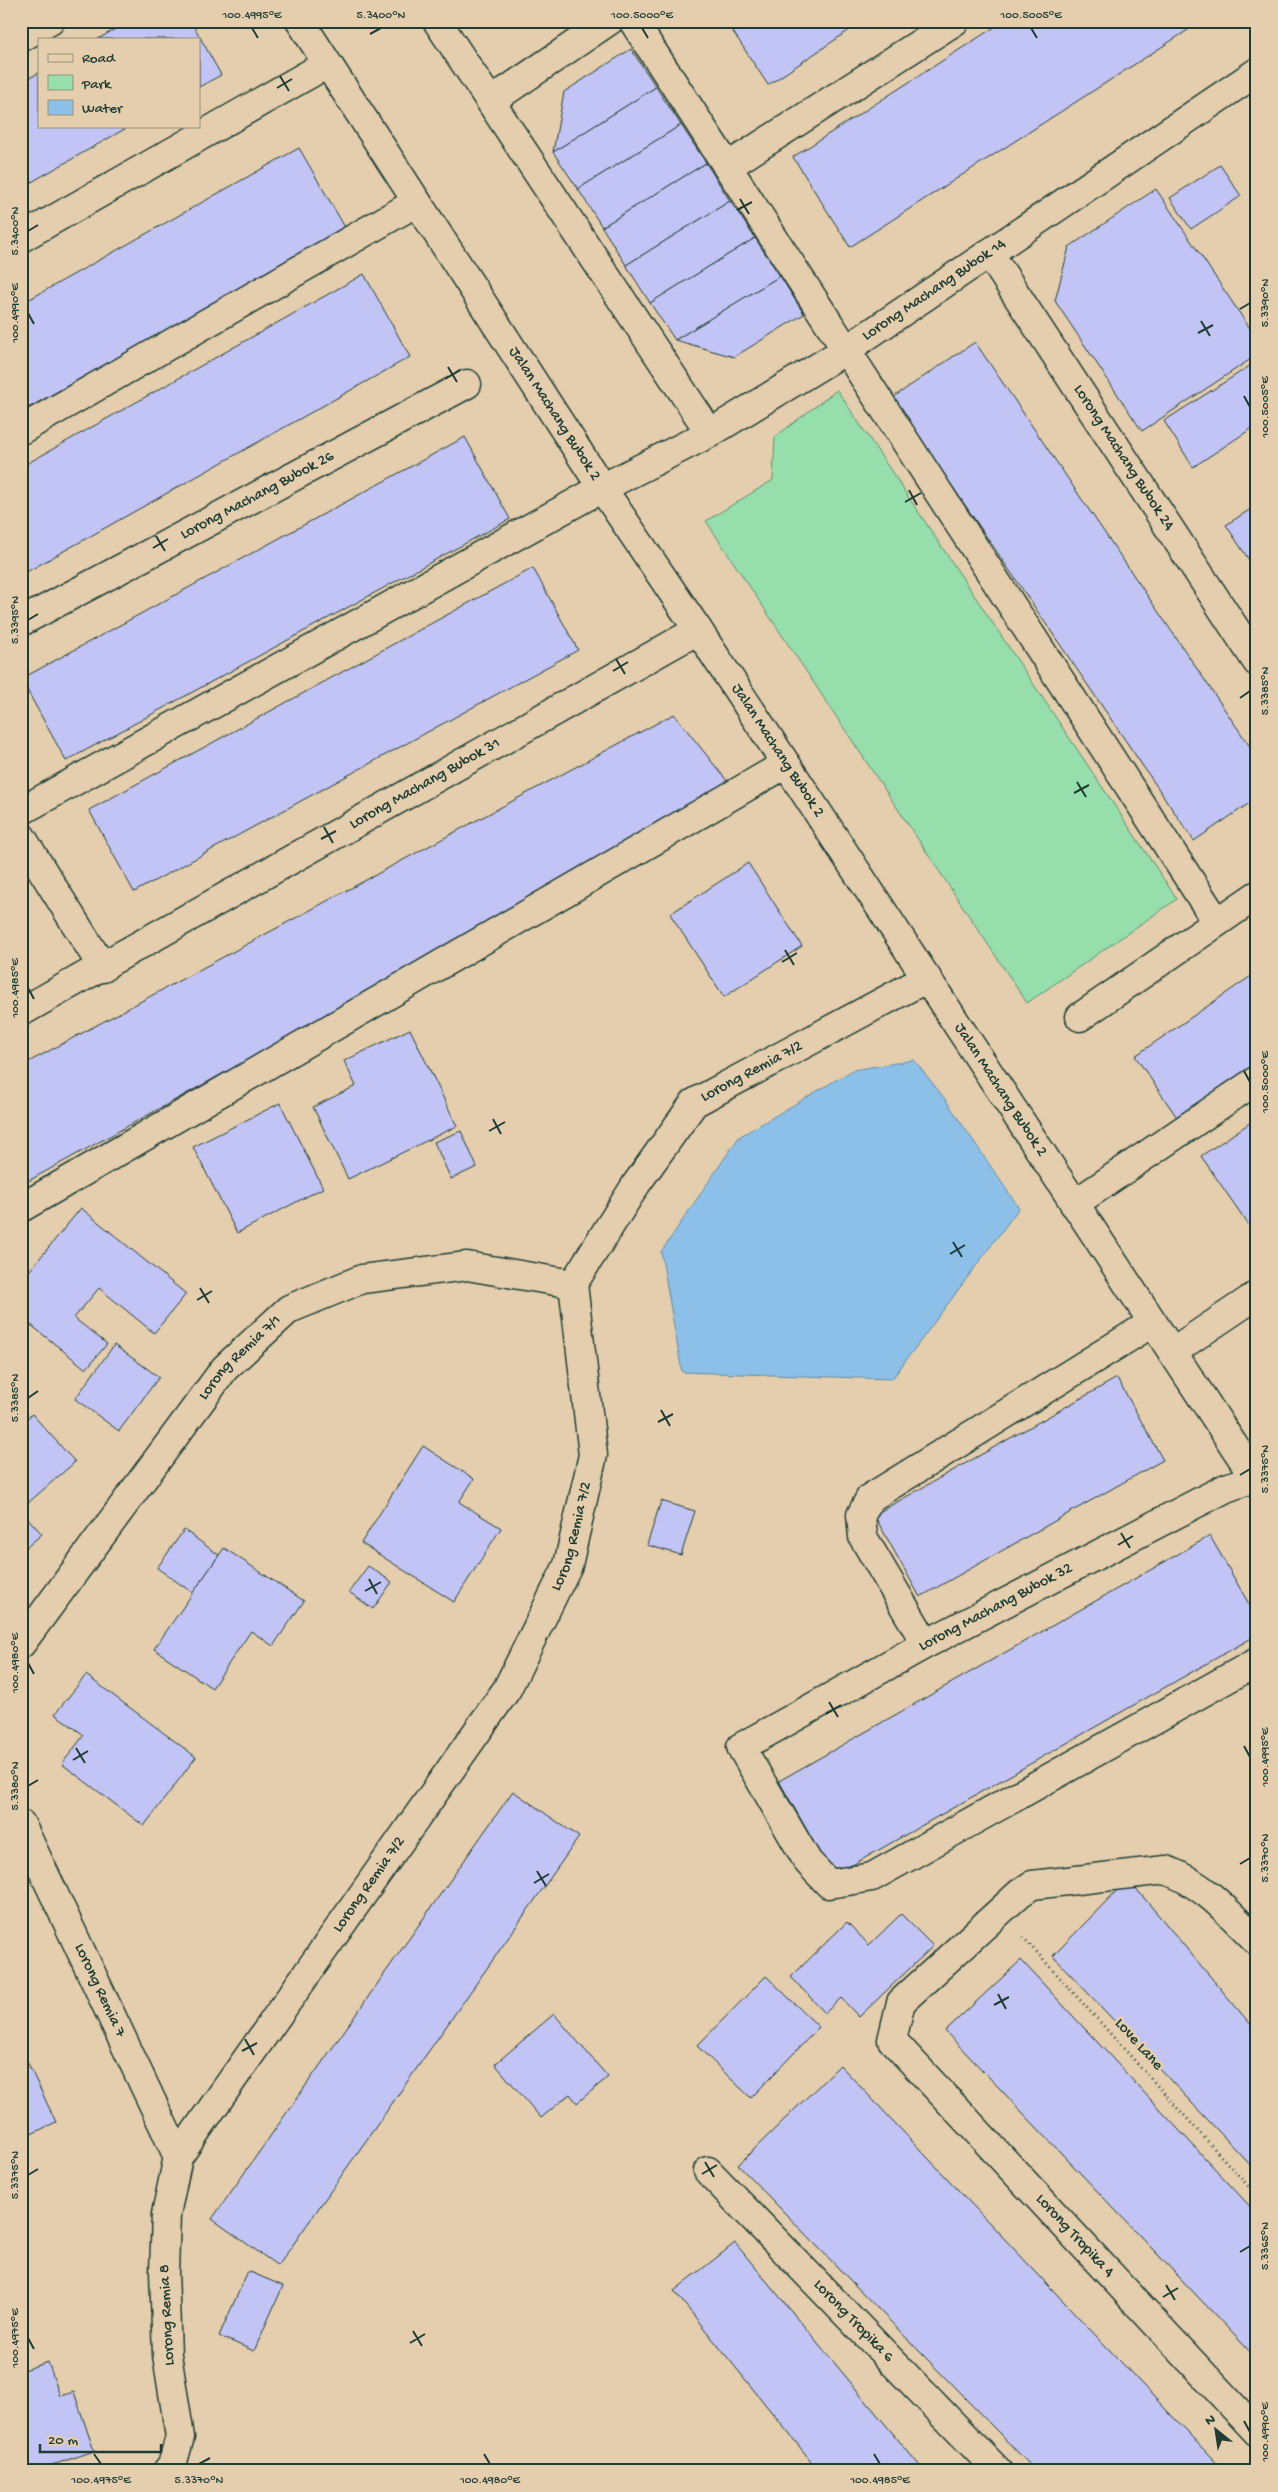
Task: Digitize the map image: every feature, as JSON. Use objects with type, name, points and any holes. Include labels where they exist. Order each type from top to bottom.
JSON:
[{"type":"street","points":[[21,38],[50,21]]},
{"type":"street","name":"Jalan Machang Bubok 2","points":[[300,21],[602,488],[698,630],[1256,1478]]},
{"type":"street","points":[[437,21],[710,433]]},
{"type":"street","points":[[491,101],[609,21]]},
{"type":"street","points":[[633,21],[1217,922]]},
{"type":"street","points":[[727,167],[955,21]]},
{"type":"street","points":[[21,238],[328,64]]},
{"type":"street","name":"Lorong Machang Bubok 14","points":[[21,811],[602,488],[710,433],[846,350],[1257,72]]},
{"type":"street","points":[[21,430],[417,202]]},
{"type":"street","name":"Lorong Machang Bubok 24","points":[[989,253],[1257,662]]},
{"type":"street","name":"Lorong Machang Bubok 26","points":[[21,622],[467,384]]},
{"type":"street","name":"Lorong Machang Bubok 31","points":[[21,1012],[103,968],[698,630]]},
{"type":"street","points":[[21,1208],[786,764]]},
{"type":"street","points":[[21,836],[103,968]]},
{"type":"street","points":[[1080,1017],[1257,894]]},
{"type":"street","name":"Lorong Remia 7/2","points":[[178,2157],[507,1689],[568,1565],[592,1455],[573,1284],[637,1183],[694,1103],[927,978]]},
{"type":"street","points":[[1074,1204],[1257,1080]]},
{"type":"street","name":"Lorong Remia 7/1","points":[[21,1644],[225,1368],[289,1309],[362,1279],[467,1266],[573,1284]]},
{"type":"street","points":[[1172,1352],[1257,1295]]},
{"type":"street","points":[[926,1644],[863,1537],[861,1515],[870,1498],[1152,1322]]},
{"type":"street","name":"Lorong Machang Bubok 32","points":[[1256,1478],[1226,1488],[926,1644],[741,1747],[808,1862],[829,1884],[872,1877],[1257,1662]]},
{"type":"street","name":"Lorong Remia 7","points":[[21,1824],[178,2157]]},
{"type":"street","points":[[1000,1911],[1032,1885],[1166,1870],[1187,1878],[1214,1898],[1257,1941]]},
{"type":"street","name":"Lorong Tropika 4","points":[[1000,1911],[901,2002],[892,2040],[1257,2432]]},
{"type":"street","name":"Lorong Remia 8","points":[[167,2471],[172,2465],[180,2436],[167,2355],[164,2272],[166,2214],[178,2157]]},
{"type":"street","name":"Lorong Tropika 6","points":[[708,2171],[998,2471]]},
{"type":"path","name":"Love Lane","points":[[1000,1911],[1257,2196]]},
{"type":"green space","points":[[837,390],[1177,899],[1027,1003],[706,521],[773,480],[775,437]]},
{"type":"water","points":[[914,1060],[945,1099],[1019,1208],[892,1379],[682,1372],[661,1252],[739,1137],[853,1070]]},
{"type":"building","points":[[129,21],[191,21],[221,75],[200,86],[200,38],[100,38]]},
{"type":"building","points":[[726,21],[863,21],[768,85]]},
{"type":"building","points":[[1004,21],[1202,21],[850,247],[793,157]]},
{"type":"building","points":[[631,49],[656,87],[553,152],[564,92]]},
{"type":"building","points":[[38,74],[38,128],[126,128],[21,188],[21,82]]},
{"type":"building","points":[[656,87],[681,125],[578,189],[553,152]]},
{"type":"building","points":[[681,125],[706,163],[602,227],[578,189]]},
{"type":"building","points":[[299,148],[346,229],[21,412],[21,304]]},
{"type":"building","points":[[706,163],[730,201],[626,265],[602,227]]},
{"type":"building","points":[[1220,165],[1241,196],[1191,229],[1170,198]]},
{"type":"building","points":[[1156,189],[1257,339],[1257,355],[1142,431],[1055,301],[1069,247]]},
{"type":"building","points":[[730,201],[755,238],[650,303],[626,265]]},
{"type":"building","points":[[755,238],[780,276],[675,340],[650,303]]},
{"type":"building","points":[[364,274],[410,357],[21,575],[21,467]]},
{"type":"building","points":[[780,276],[804,314],[734,357],[675,340]]},
{"type":"building","points":[[975,342],[1257,757],[1257,798],[1194,841],[892,398]]},
{"type":"building","points":[[1256,362],[1257,425],[1193,467],[1164,421]]},
{"type":"building","points":[[465,437],[510,519],[66,761],[21,679]]},
{"type":"building","points":[[1257,505],[1257,572],[1226,525]]},
{"type":"building","points":[[533,568],[578,650],[134,892],[89,810]]},
{"type":"building","points":[[674,714],[735,791],[21,1185],[21,1066]]},
{"type":"building","points":[[748,863],[802,946],[724,997],[670,914]]},
{"type":"building","points":[[1257,972],[1257,1075],[1183,1126],[1135,1056]]},
{"type":"building","points":[[410,1029],[457,1126],[348,1179],[313,1107],[356,1086],[344,1061]]},
{"type":"building","points":[[280,1103],[323,1188],[237,1233],[193,1147]]},
{"type":"building","points":[[1257,1118],[1257,1237],[1201,1156]]},
{"type":"building","points":[[461,1131],[477,1167],[451,1179],[434,1142]]},
{"type":"building","points":[[81,1208],[186,1294],[154,1333],[99,1288],[74,1318],[107,1344],[86,1369],[21,1317],[21,1281]]},
{"type":"building","points":[[114,1345],[159,1377],[119,1431],[75,1399]]},
{"type":"building","points":[[1117,1378],[1163,1460],[920,1597],[874,1515]]},
{"type":"building","points":[[32,1414],[75,1462],[21,1509],[21,1423]]},
{"type":"building","points":[[423,1446],[474,1479],[459,1502],[501,1528],[454,1602],[361,1543]]},
{"type":"building","points":[[661,1501],[695,1511],[681,1555],[647,1545]]},
{"type":"building","points":[[21,1511],[42,1534],[21,1552]]},
{"type":"building","points":[[184,1530],[219,1555],[193,1593],[157,1568]]},
{"type":"building","points":[[1210,1536],[1257,1618],[1257,1635],[833,1876],[779,1781]]},
{"type":"building","points":[[224,1548],[304,1601],[273,1646],[251,1631],[212,1688],[154,1649]]},
{"type":"building","points":[[368,1566],[392,1582],[373,1609],[349,1592]]},
{"type":"building","points":[[86,1675],[196,1757],[144,1826],[62,1764],[84,1735],[55,1714]]},
{"type":"building","points":[[513,1791],[579,1837],[278,2266],[212,2219]]},
{"type":"building","points":[[1128,1879],[1257,2032],[1257,2172],[1053,1956]]},
{"type":"building","points":[[901,1914],[933,1946],[859,2017],[841,1998],[825,2013],[791,1977],[847,1922],[869,1945]]},
{"type":"building","points":[[1021,1960],[1257,2214],[1257,2359],[945,2031]]},
{"type":"building","points":[[766,1976],[819,2027],[751,2098],[697,2046]]},
{"type":"building","points":[[554,2014],[608,2077],[577,2103],[570,2094],[541,2118],[495,2064]]},
{"type":"building","points":[[21,2049],[56,2122],[21,2139]]},
{"type":"building","points":[[840,2065],[1224,2471],[1036,2471],[738,2165]]},
{"type":"building","points":[[735,2243],[924,2471],[819,2471],[674,2291]]},
{"type":"building","points":[[248,2271],[283,2286],[254,2351],[219,2336]]},
{"type":"building","points":[[48,2362],[60,2396],[74,2392],[94,2451],[35,2471],[21,2471],[21,2371]]}]
